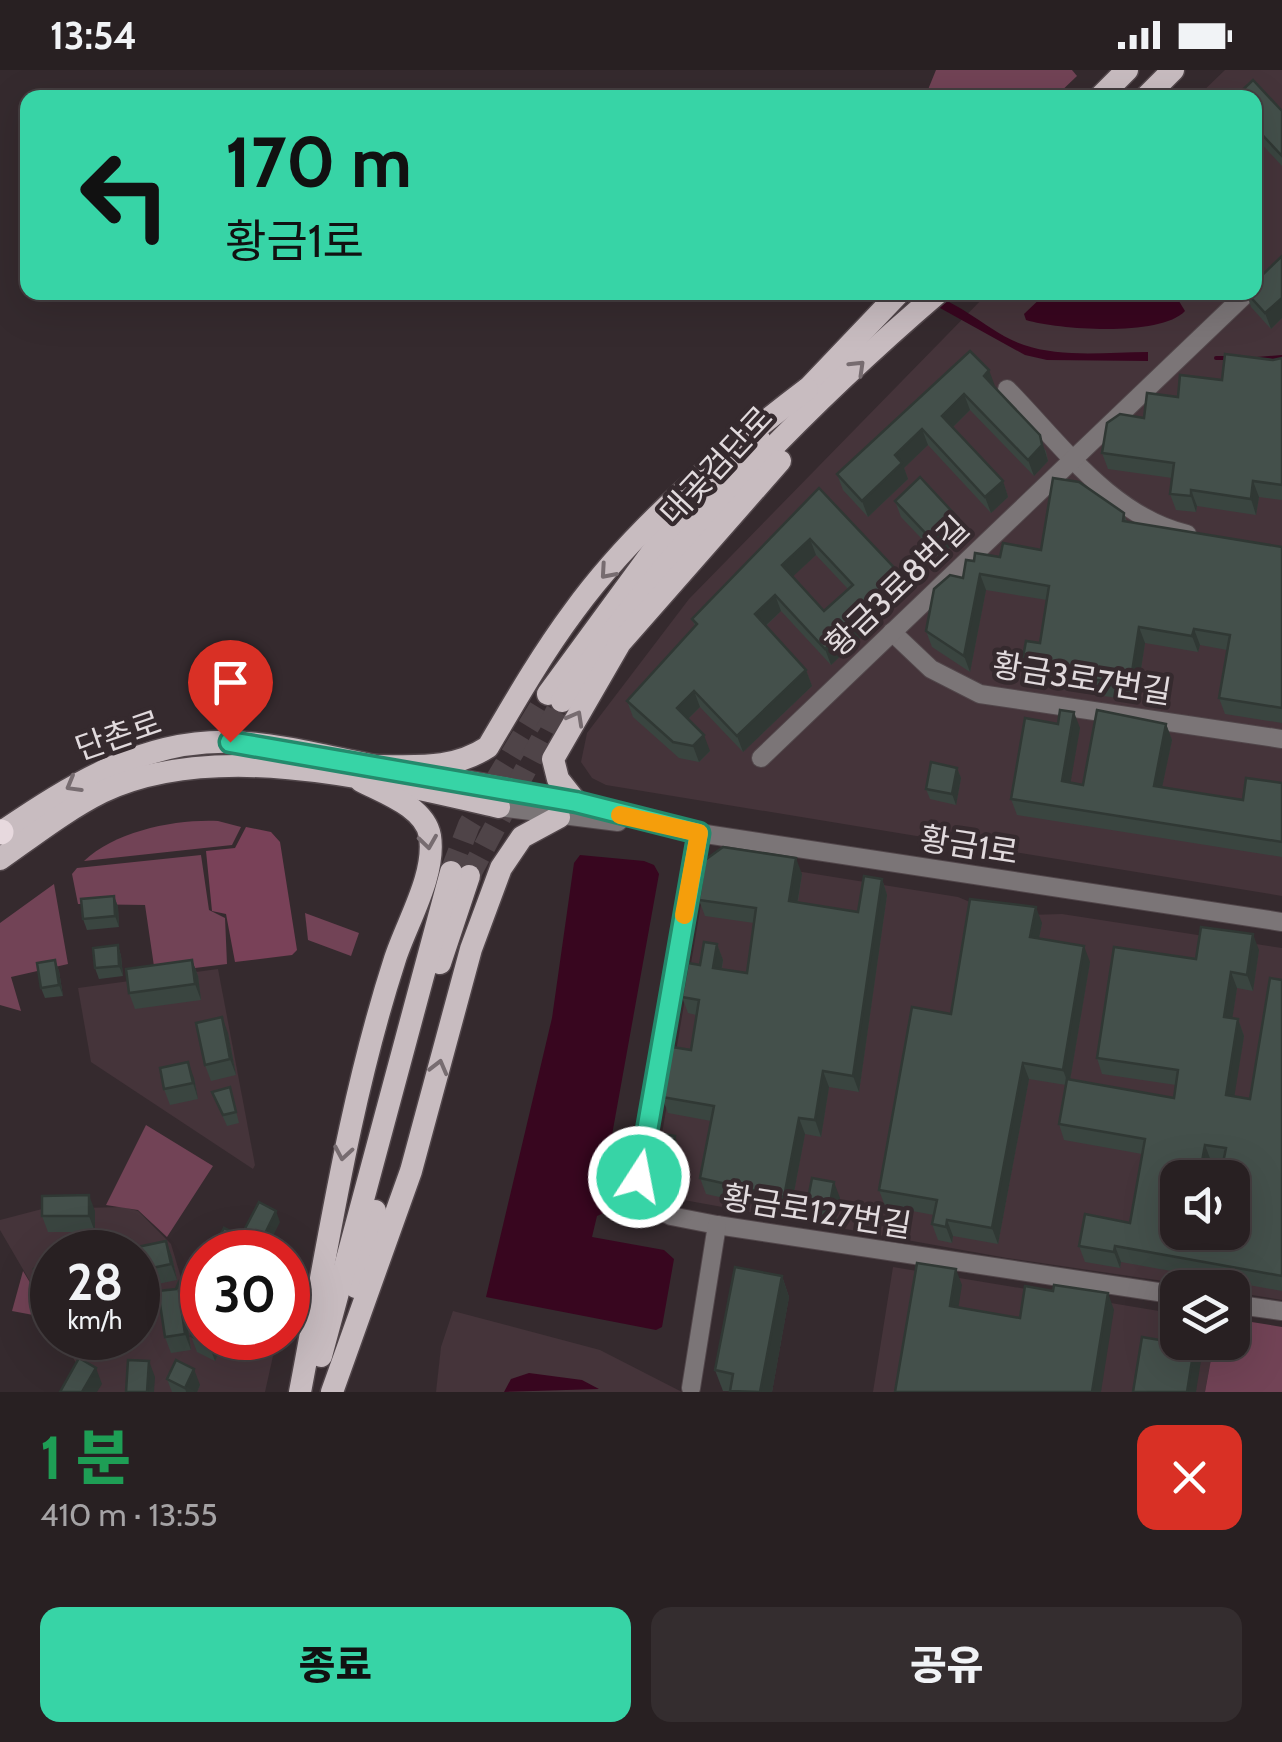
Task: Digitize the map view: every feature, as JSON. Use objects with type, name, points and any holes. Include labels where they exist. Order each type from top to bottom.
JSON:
[{"type":"main road","points":[[1106,90],[1127,70]]},
{"type":"main road","points":[[1153,90],[1173,70]]},
{"type":"main road","name":"대곶검단로","points":[[818,392],[893,300]]},
{"type":"main road","name":"대곶검단로","points":[[555,698],[655,548],[818,392],[930,300]]},
{"type":"main road","points":[[369,774],[447,766],[469,760],[488,748],[575,608],[616,561],[727,450],[818,392]]},
{"type":"main road","points":[[330,1392],[411,1171],[470,949],[501,868],[522,837],[568,810],[553,759],[620,644],[757,492],[818,392]]},
{"type":"main road","name":"단촌로","points":[[0,832],[79,781],[133,758],[181,746],[251,743],[369,774],[504,798]]},
{"type":"main road","name":"단촌로","points":[[0,859],[102,792],[176,768],[248,765],[369,774]]},
{"type":"main road","points":[[300,1392],[350,1113],[431,858],[430,832],[422,817],[369,774]]},
{"type":"main road","points":[[311,1392],[460,874],[330,1392]]},
{"type":"street","name":"황금3로8번길","points":[[761,758],[1240,300]]},
{"type":"street","points":[[1008,389],[1075,458],[1142,518],[1199,537]]},
{"type":"street","name":"황금3로7번길","points":[[892,632],[931,670],[980,694],[1282,740]]},
{"type":"street","name":"황금1로","points":[[504,798],[699,833],[1282,922]]},
{"type":"street","name":"황금로127번길","points":[[699,833],[638,1187],[656,1210],[717,1225],[1160,1293]]},
{"type":"street","points":[[691,1388],[717,1225]]},
{"type":"street","points":[[1250,1307],[1282,1311]]},
{"type":"shaded area","points":[[936,70],[1072,70],[1077,76],[1062,90],[928,90]]},
{"type":"shaded area","points":[[1225,70],[1282,70],[1282,896],[606,785],[592,778],[581,762],[587,733],[689,599],[981,300],[1262,300],[1262,90],[1204,90]]},
{"type":"shaded area","points":[[926,300],[944,300],[1024,345],[1069,353],[1148,352],[1148,361],[1047,360],[1025,355]]},
{"type":"shaded area","points":[[1039,300],[1178,300],[1185,311],[1155,325],[1109,329],[1026,320],[1024,314]]},
{"type":"shaded area","points":[[218,821],[241,827],[232,845],[84,861],[112,842],[147,829]]},
{"type":"shaded area","points":[[246,827],[271,832],[280,842],[297,950],[292,955],[235,962],[226,914],[212,911],[206,851],[235,848]]},
{"type":"shaded area","points":[[201,855],[209,910],[225,918],[227,964],[155,973],[145,905],[78,904],[72,874],[77,868]]},
{"type":"shaded area","points":[[580,855],[644,861],[654,865],[659,874],[601,1196],[610,1210],[597,1216],[592,1237],[664,1250],[674,1259],[662,1327],[656,1330],[486,1297],[552,1018],[574,863]]},
{"type":"shaded area","points":[[728,860],[958,897],[982,907],[1029,915],[1062,914],[1282,948],[1282,1300],[1250,1295],[1250,1270],[1160,1270],[1160,1281],[1007,1258],[667,1197],[655,1175],[706,875]]},
{"type":"shaded area","points":[[54,884],[68,964],[11,977],[21,1011],[0,1005],[0,923]]},
{"type":"shaded area","points":[[305,913],[359,933],[351,956],[308,940]]},
{"type":"shaded area","points":[[218,969],[253,1169],[91,1062],[78,988]]},
{"type":"shaded area","points":[[146,1125],[213,1166],[167,1237],[138,1210],[106,1205]]},
{"type":"shaded area","points":[[123,1207],[138,1211],[157,1230],[30,1230],[30,1281],[0,1230],[0,1220],[42,1209]]},
{"type":"shaded area","points":[[160,1233],[171,1244],[180,1274],[180,1360],[272,1360],[265,1392],[71,1392],[80,1371],[74,1360],[160,1360]]},
{"type":"shaded area","points":[[893,1267],[1160,1311],[1160,1360],[1211,1360],[1205,1392],[873,1392]]},
{"type":"shaded area","points":[[23,1271],[30,1283],[30,1314],[12,1311]]},
{"type":"shaded area","points":[[453,1311],[600,1350],[682,1392],[436,1392],[441,1347]]},
{"type":"shaded area","points":[[1250,1322],[1282,1327],[1282,1392],[1205,1392],[1211,1360],[1250,1360]]},
{"type":"shaded area","points":[[529,1373],[582,1380],[599,1389],[504,1392],[511,1379]]},
{"type":"building","points":[[1253,80],[1282,111],[1282,156],[1262,135],[1262,90],[1242,90]]},
{"type":"building","points":[[1282,256],[1282,298],[1265,313],[1253,300],[1262,300],[1262,275]]},
{"type":"building","points":[[970,351],[989,370],[984,376],[1040,435],[1042,445],[1028,460],[964,394],[942,416],[1003,481],[985,497],[922,429],[895,455],[902,463],[862,501],[837,474]]},
{"type":"building","points":[[1225,354],[1282,358],[1282,485],[1253,481],[1251,499],[1191,490],[1191,496],[1170,494],[1174,463],[1102,453],[1107,423],[1120,414],[1144,418],[1147,393],[1178,397],[1180,375],[1222,380]]},
{"type":"building","points":[[920,477],[958,518],[933,541],[895,501]]},
{"type":"building","points":[[1053,478],[1079,482],[1124,513],[1123,521],[1282,547],[1282,708],[1219,698],[1230,635],[1194,629],[1192,636],[1139,627],[1130,685],[1021,668],[1026,641],[1040,643],[1049,586],[980,574],[964,656],[926,631],[934,589],[950,575],[963,578],[966,560],[974,561],[975,553],[1000,557],[1003,543],[1041,550]]},
{"type":"building","points":[[819,488],[902,576],[825,649],[775,595],[755,614],[806,670],[737,736],[694,691],[677,708],[704,735],[693,746],[673,742],[627,701],[697,624],[692,619]],"holes":[[[810,539],[853,585],[824,611],[782,565]]]},
{"type":"building","points":[[1060,710],[1074,712],[1062,781],[1083,785],[1097,710],[1166,724],[1154,786],[1243,800],[1246,778],[1282,783],[1282,842],[1011,799],[1025,718],[1058,724]]},
{"type":"building","points":[[931,762],[957,768],[952,794],[926,789]]},
{"type":"building","points":[[723,847],[796,858],[789,901],[858,912],[864,876],[882,879],[853,1076],[823,1071],[815,1120],[799,1118],[784,1197],[700,1178],[714,1106],[662,1097],[672,1047],[691,1050],[699,1000],[682,997],[688,963],[700,965],[704,942],[717,944],[713,968],[747,973],[756,908],[699,900],[705,860]]},
{"type":"building","points":[[114,896],[115,916],[83,919],[81,899]]},
{"type":"building","points":[[970,899],[1036,907],[1030,937],[1084,946],[1063,1070],[1023,1063],[992,1228],[947,1220],[946,1227],[932,1224],[937,1200],[879,1190],[912,1007],[951,1014]]},
{"type":"building","points":[[1201,927],[1253,934],[1247,975],[1231,972],[1224,1017],[1238,1019],[1226,1095],[1250,1099],[1270,978],[1282,980],[1282,1276],[1115,1246],[1114,1252],[1079,1246],[1085,1214],[1130,1223],[1145,1139],[1059,1124],[1067,1079],[1174,1098],[1178,1070],[1097,1058],[1114,947],[1196,959]]},
{"type":"building","points":[[118,945],[119,966],[95,968],[93,948]]},
{"type":"building","points":[[55,960],[59,985],[41,988],[37,963]]},
{"type":"building","points":[[192,960],[195,984],[129,993],[126,969]]},
{"type":"building","points":[[222,1017],[230,1059],[205,1065],[196,1023]]},
{"type":"building","points":[[188,1062],[193,1083],[164,1089],[160,1068]]},
{"type":"building","points":[[230,1087],[236,1112],[223,1115],[212,1092]]},
{"type":"building","points":[[659,1133],[675,1136],[670,1160],[654,1157]]},
{"type":"building","points":[[812,1178],[834,1182],[830,1203],[808,1199]]},
{"type":"building","points":[[89,1195],[89,1216],[42,1216],[42,1196]]},
{"type":"building","points":[[259,1202],[276,1211],[267,1230],[244,1230]]},
{"type":"building","points":[[166,1241],[171,1264],[160,1266],[160,1242]]},
{"type":"building","points":[[917,1263],[956,1269],[950,1306],[1020,1318],[1025,1286],[1053,1291],[1054,1285],[1108,1293],[1092,1392],[895,1392]]},
{"type":"building","points":[[735,1267],[782,1276],[760,1392],[730,1391],[733,1374],[715,1370]]},
{"type":"building","points":[[178,1284],[180,1335],[165,1337],[160,1291],[176,1289]]},
{"type":"building","points":[[1142,1337],[1160,1340],[1160,1360],[1192,1360],[1187,1392],[1133,1392]]},
{"type":"building","points":[[78,1360],[96,1368],[82,1392],[60,1392]]},
{"type":"building","points":[[128,1360],[149,1361],[147,1392],[126,1392]]},
{"type":"building","points":[[176,1360],[194,1369],[185,1388],[167,1379]]},
{"type":"waterway","points":[[1257,359],[1282,357]]},
{"type":"waterway","points":[[1216,358],[1227,358]]},
{"type":"tunnel","points":[[451,872],[469,825],[548,694]]},
{"type":"tunnel","points":[[469,876],[562,701]]},
{"type":"slow traffic","points":[[620,815],[699,833],[684,915]]},
{"type":"route","points":[[230,742],[285,748],[576,802],[699,833],[639,1177]]}]
